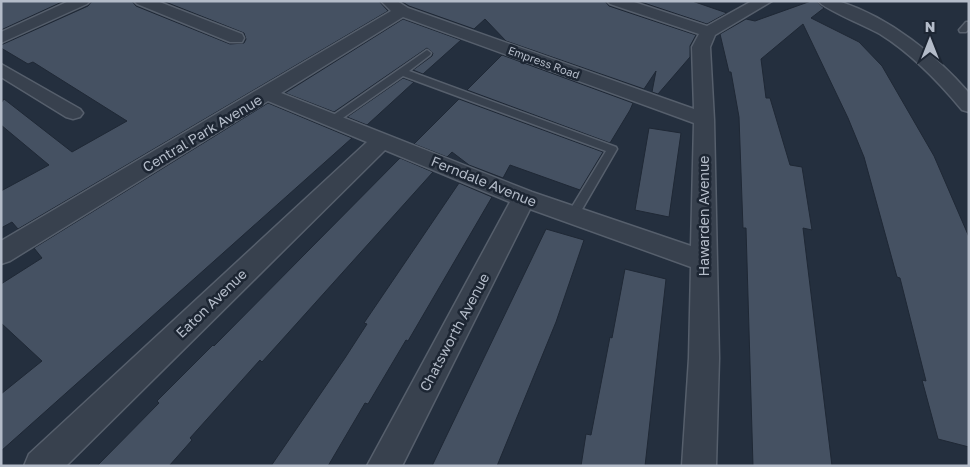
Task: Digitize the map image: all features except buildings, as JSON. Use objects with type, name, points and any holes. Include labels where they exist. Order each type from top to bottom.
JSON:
[{"type":"street","points":[[1,38],[82,1]]},
{"type":"street","points":[[142,1],[236,38]]},
{"type":"street","points":[[615,1],[708,32],[764,1]]},
{"type":"street","points":[[826,1],[856,6],[918,51],[967,101]]},
{"type":"street","name":"Central Park Avenue","points":[[1,254],[267,94],[394,6]]},
{"type":"street","name":"Empress Road","points":[[394,6],[704,120]]},
{"type":"street","name":"Hawarden Avenue","points":[[699,466],[704,358],[702,260],[704,120],[701,47],[708,32]]},
{"type":"street","points":[[1,69],[73,113]]},
{"type":"street","name":"Ferndale Avenue","points":[[267,94],[524,198],[702,260]]},
{"type":"street","name":"Eaton Avenue","points":[[41,466],[382,140]]},
{"type":"street","name":"Chatsworth Avenue","points":[[384,466],[524,198]]},
{"type":"lane","points":[[333,120],[427,53]]},
{"type":"lane","points":[[402,72],[612,149],[572,215]]}]
